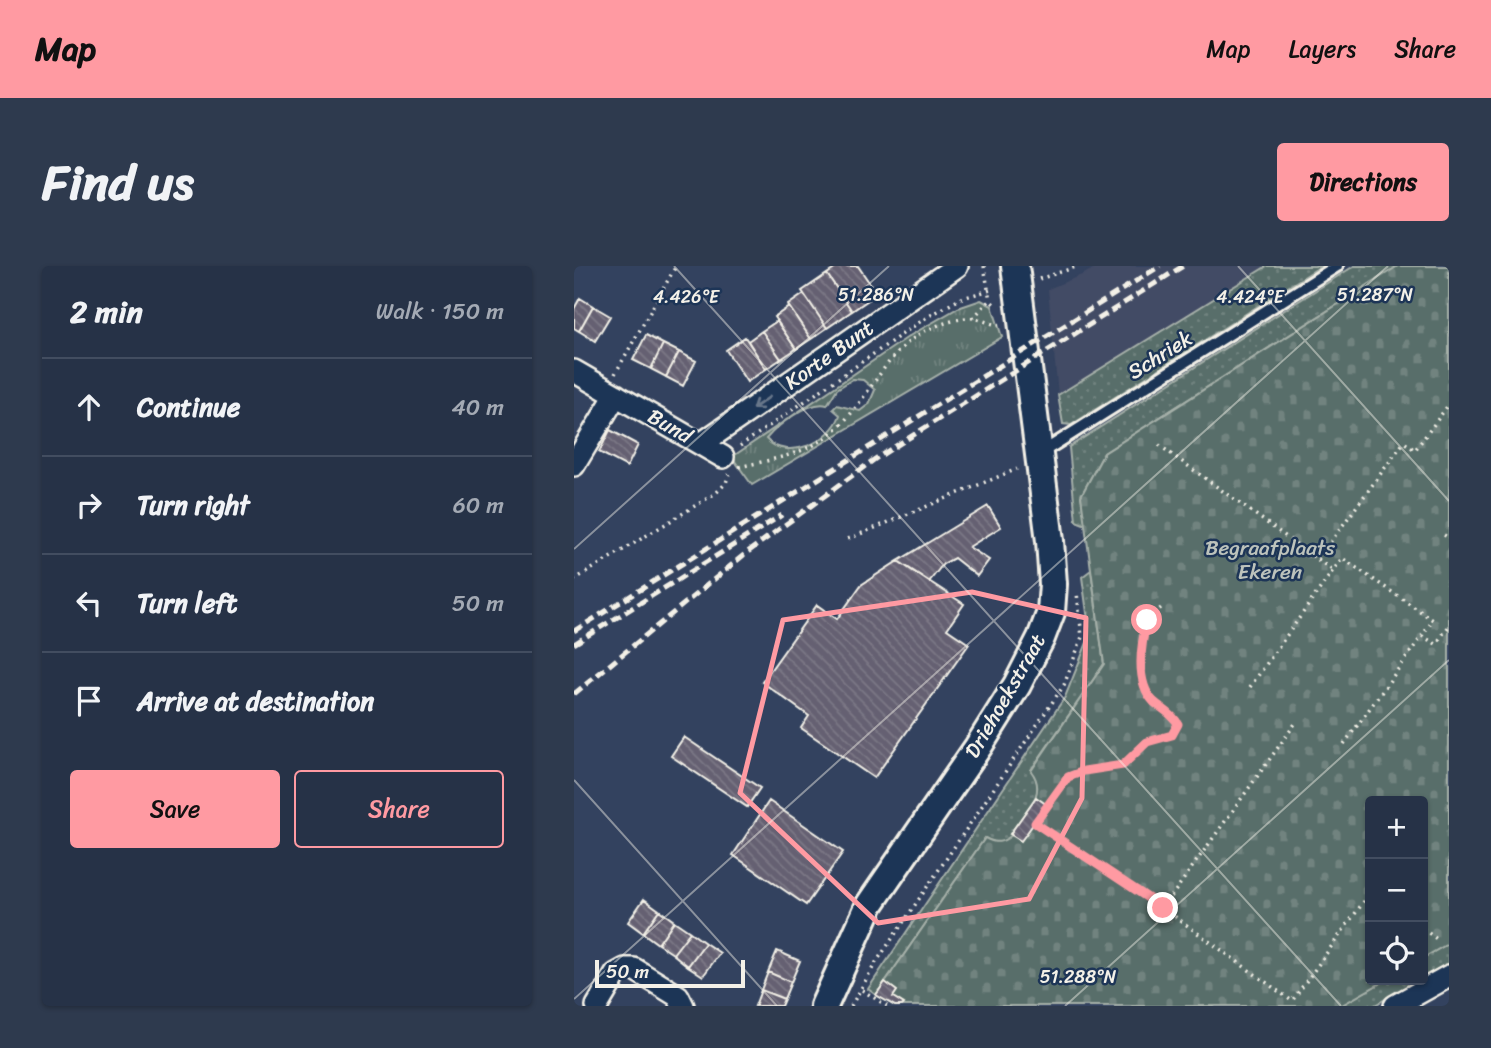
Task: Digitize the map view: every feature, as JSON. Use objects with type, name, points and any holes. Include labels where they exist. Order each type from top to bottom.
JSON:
[{"type":"street","name":"Korte Bunt","points":[[701,444],[957,266]]},
{"type":"street","name":"Driehoekstraat","points":[[824,1006],[870,904],[978,747],[1017,685],[1051,612],[1053,584],[1050,541],[1022,277]]},
{"type":"street","name":"Bund","points":[[574,371],[701,444],[727,463]]},
{"type":"street","points":[[574,465],[611,392]]},
{"type":"street","points":[[597,1006],[616,975],[625,969],[634,969],[678,996],[683,1006]]},
{"type":"street","points":[[1395,1006],[1449,976]]},
{"type":"lane","name":"Schriek","points":[[1039,454],[1337,266]]},
{"type":"path","points":[[611,392],[676,266]]},
{"type":"path","points":[[973,318],[990,300],[984,266]]},
{"type":"path","points":[[727,463],[927,317],[962,298],[1022,277],[1079,266]]},
{"type":"path","points":[[990,300],[995,303],[1002,331]]},
{"type":"path","points":[[727,463],[765,461],[816,444],[855,411],[881,370],[910,341],[937,326],[956,319],[973,318],[988,324],[999,324]]},
{"type":"path","points":[[1318,559],[1404,442],[1415,450],[1449,404]]},
{"type":"path","points":[[1160,445],[1332,570]]},
{"type":"path","points":[[848,539],[1020,468],[1039,454]]},
{"type":"path","points":[[574,580],[716,493],[726,483],[727,463]]},
{"type":"path","points":[[1444,535],[1449,538]]},
{"type":"path","points":[[1250,687],[1342,558],[1433,620],[1344,744]]},
{"type":"path","points":[[1161,608],[1147,620],[1140,652],[1142,674],[1146,692],[1159,707],[1175,718],[1178,724],[1176,730],[1172,735],[1147,742],[1123,765],[1084,771],[1068,777],[1035,823],[1163,908],[1292,1001],[1365,900]]},
{"type":"path","points":[[1422,636],[1436,644],[1449,626]]},
{"type":"path","points":[[1163,908],[1297,721]]},
{"type":"path","points":[[1428,933],[1438,940]]},
{"type":"path","points":[[862,990],[887,1006]]},
{"type":"highlighted area","points":[[972,592],[1086,618],[1082,798],[1029,899],[878,923],[740,793],[783,620]]},
{"type":"shaded area","points":[[1098,266],[1267,266],[1058,395],[1048,289]]},
{"type":"green space","points":[[1267,266],[1321,266],[1071,425],[1063,424],[1058,395]]},
{"type":"green space","points":[[1354,266],[1398,266],[1104,453],[1081,496],[1086,525],[1076,521],[1069,447]]},
{"type":"green space","name":"Begraafplaats Ekeren","points":[[1398,266],[1449,266],[1449,943],[1428,955],[1428,796],[1365,796],[1365,985],[1377,985],[1340,1006],[895,1006],[876,995],[985,838],[999,842],[1012,835],[1010,834],[1036,796],[1036,779],[1031,771],[1104,664],[1081,496],[1104,453]]},
{"type":"green space","points":[[981,300],[992,306],[1002,337],[752,485],[732,457],[911,335],[958,308]],"holes":[[[853,379],[863,380],[875,390],[869,404],[860,411],[837,405],[833,409],[840,415],[835,425],[818,441],[796,449],[785,449],[766,439],[785,421],[803,410],[820,404],[827,405],[837,389]]]},
{"type":"green space","points":[[1091,570],[1104,664],[1031,770],[1036,779],[1036,795],[1011,837],[998,842],[985,838],[876,995],[868,989],[1065,697],[1088,640],[1082,577]]},
{"type":"green space","points":[[1449,943],[1449,963],[1428,975],[1428,955]]},
{"type":"green space","points":[[1377,985],[1410,985],[1373,1006],[1340,1006]]},
{"type":"building","points":[[839,266],[858,266],[877,294],[852,311],[827,274]]},
{"type":"building","points":[[827,274],[852,311],[827,328],[802,291]]},
{"type":"building","points":[[804,294],[827,328],[811,339],[788,305]]},
{"type":"building","points":[[580,298],[593,306],[579,331],[574,328],[574,309]]},
{"type":"building","points":[[593,306],[610,316],[595,341],[579,331]]},
{"type":"building","points":[[789,307],[811,339],[796,349],[774,317]]},
{"type":"building","points":[[777,321],[796,349],[781,359],[762,331]]},
{"type":"building","points":[[762,331],[781,359],[766,369],[748,341]]},
{"type":"building","points":[[646,335],[663,344],[651,369],[633,360]]},
{"type":"building","points":[[745,337],[766,369],[747,382],[726,350]]},
{"type":"building","points":[[663,344],[679,352],[666,377],[651,369]]},
{"type":"building","points":[[679,352],[696,361],[683,386],[666,377]]},
{"type":"building","points":[[610,430],[638,445],[627,467],[599,452]]},
{"type":"building","points":[[988,506],[1001,527],[969,547],[989,560],[977,576],[954,558],[943,564],[929,582],[898,561]]},
{"type":"building","points":[[898,561],[964,604],[947,629],[969,644],[874,778],[801,728],[809,716],[762,682],[817,605],[837,619],[861,585]]},
{"type":"building","points":[[684,737],[760,788],[747,807],[671,756]]},
{"type":"building","points":[[1036,797],[1047,805],[1021,841],[1010,834]]},
{"type":"building","points":[[769,801],[843,852],[806,905],[733,855]]},
{"type":"building","points":[[644,899],[659,910],[643,933],[628,922]]},
{"type":"building","points":[[659,910],[674,921],[658,944],[643,933]]},
{"type":"building","points":[[674,921],[690,932],[673,954],[658,944]]},
{"type":"building","points":[[690,932],[705,943],[688,966],[673,954]]},
{"type":"building","points":[[705,943],[720,953],[703,976],[688,966]]},
{"type":"building","points":[[777,951],[800,961],[791,982],[768,972]]},
{"type":"building","points":[[768,972],[791,982],[784,999],[761,990]]},
{"type":"building","points":[[885,982],[897,991],[893,997],[904,1004],[902,1006],[895,1006],[876,995]]},
{"type":"building","points":[[761,990],[784,999],[781,1006],[755,1006]]},
{"type":"railway","points":[[574,631],[1160,266]]},
{"type":"railway","points":[[574,694],[745,554],[875,459],[1183,266]]},
{"type":"railway","points":[[574,644],[782,515]]},
{"type":"route","points":[[1147,620],[1140,652],[1146,692],[1150,699],[1175,718],[1178,724],[1176,730],[1172,735],[1147,742],[1123,765],[1084,771],[1068,777],[1035,823],[1163,908]]}]
